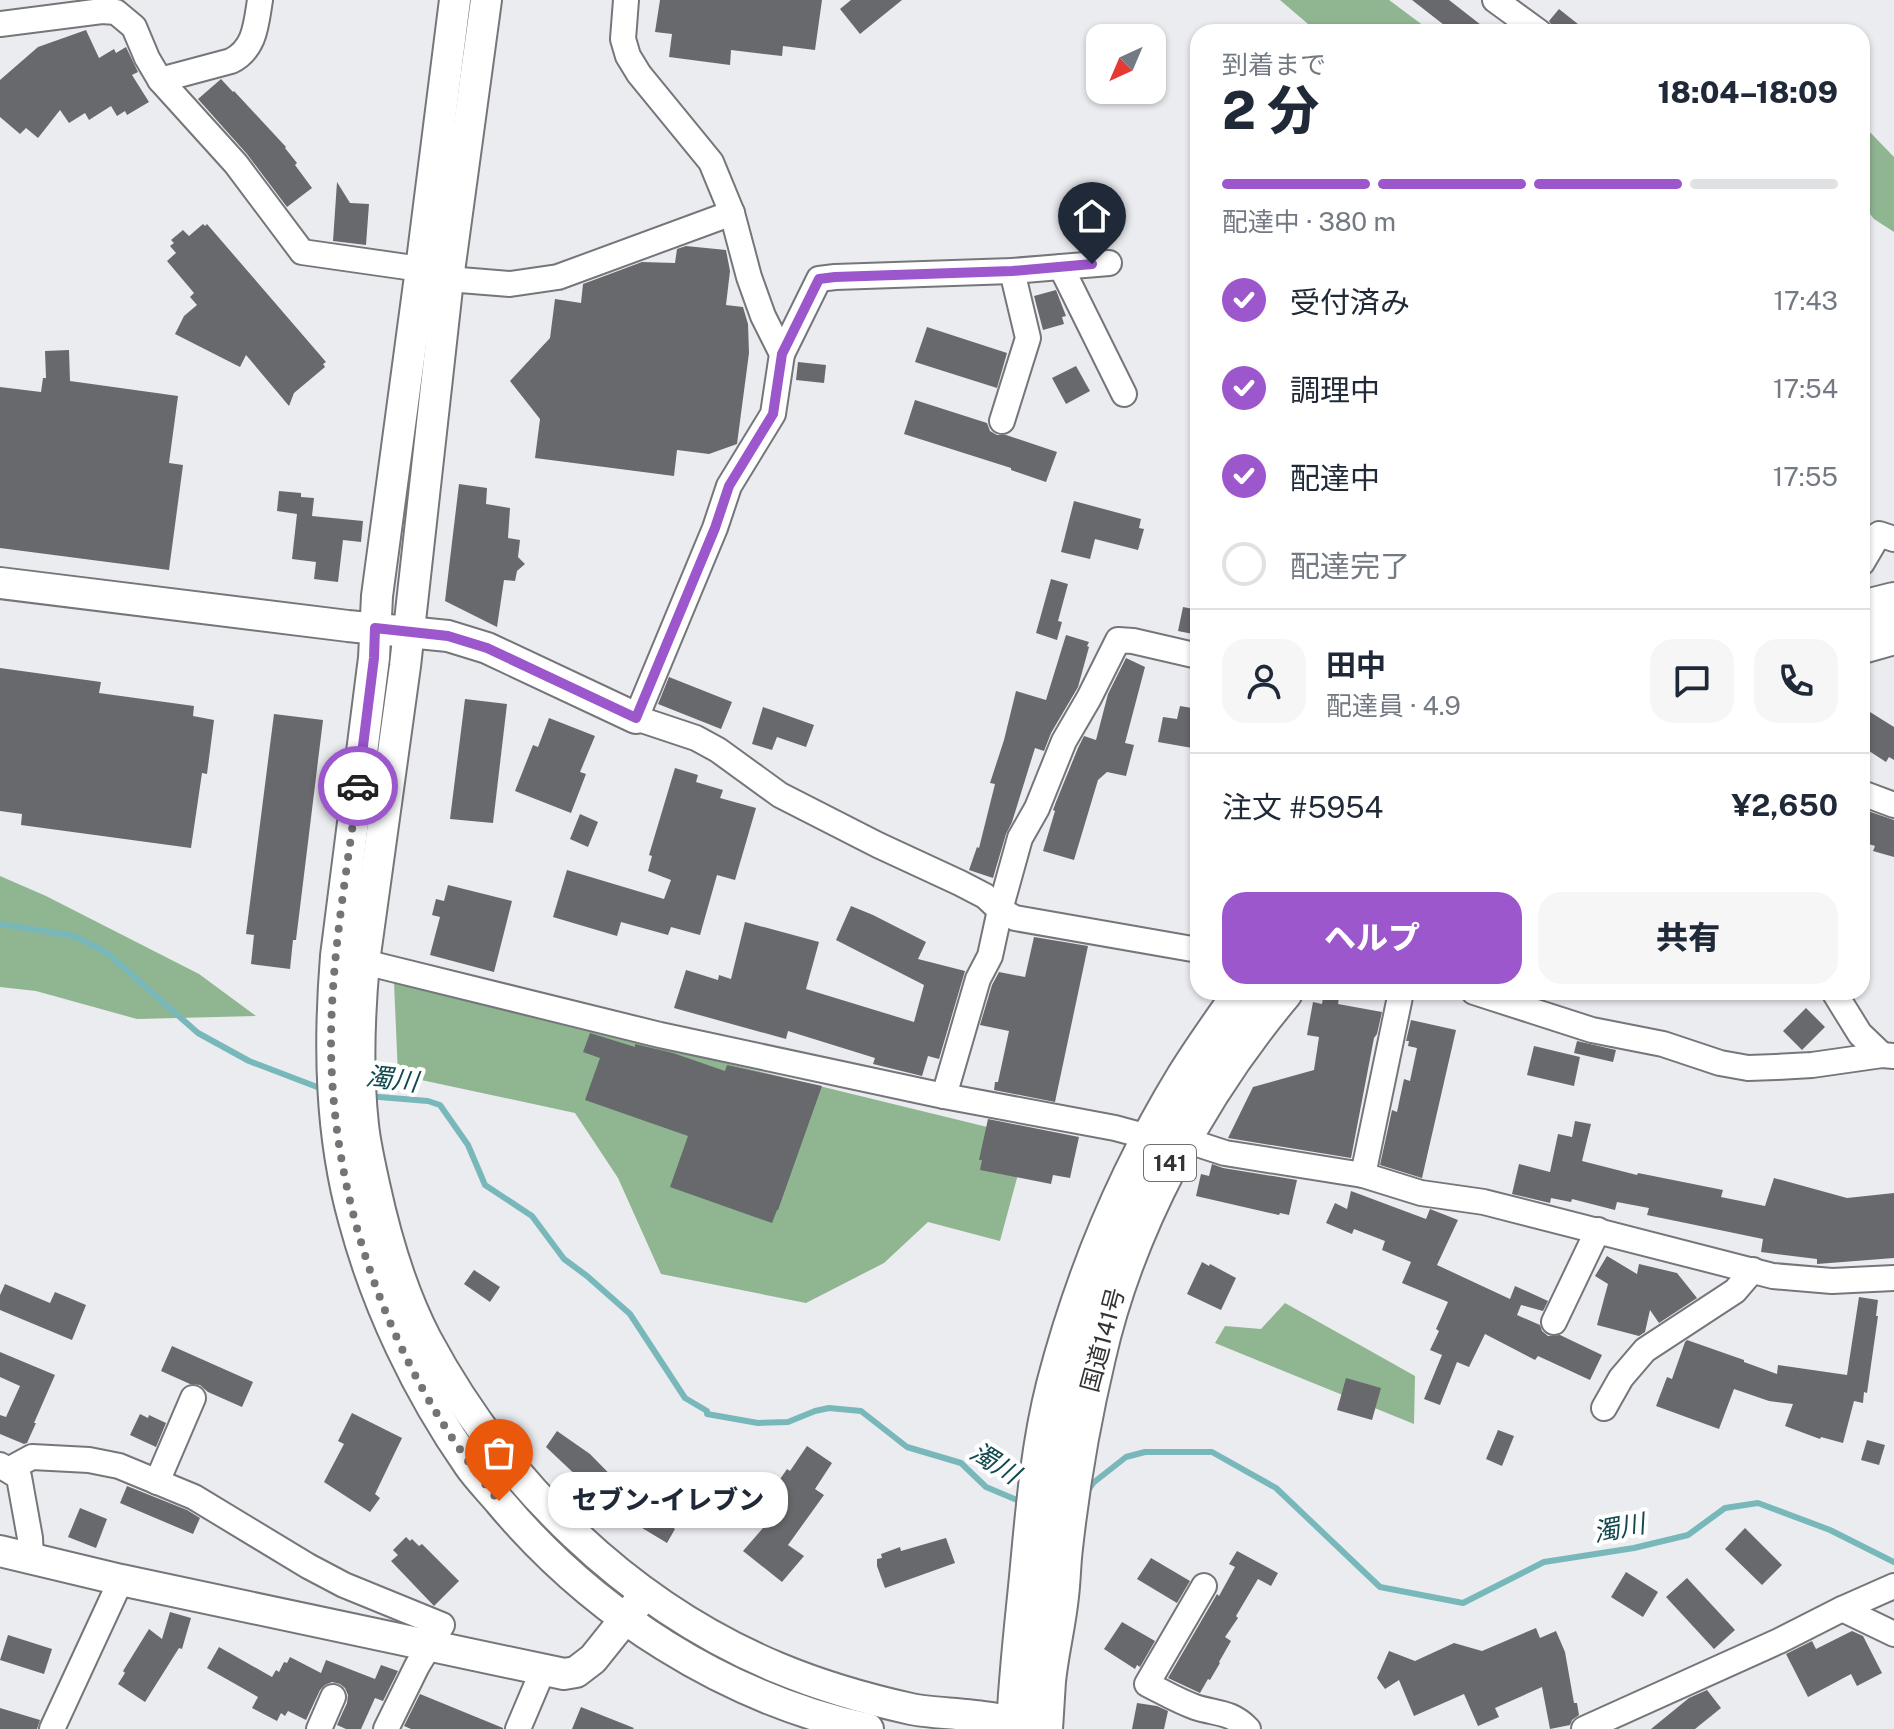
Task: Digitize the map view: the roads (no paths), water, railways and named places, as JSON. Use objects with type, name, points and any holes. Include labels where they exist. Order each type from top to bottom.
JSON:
[{"type":"highway","points":[[1870,608],[1894,602]]},
{"type":"highway","points":[[1870,642],[1894,635]]},
{"type":"highway","name":"国道141号","points":[[1024,1728],[1046,1679],[1059,1597],[1047,1550],[1076,1455],[1080,1355],[1110,1303],[1151,1200],[1185,1078],[1239,1000]]},
{"type":"highway","name":"国道141号","points":[[1167,1138],[1217,1081],[1277,1000]]},
{"type":"street","points":[[160,80],[240,57],[251,43],[260,0]]},
{"type":"street","points":[[345,1048],[360,1008],[409,632],[455,0]]},
{"type":"street","points":[[486,0],[377,596],[374,658],[336,956],[332,1000],[345,1048],[350,1125],[343,1168],[353,1219],[373,1279],[404,1352],[435,1411],[470,1466],[514,1519],[555,1561],[652,1638],[707,1670],[769,1699],[843,1724],[868,1729]]},
{"type":"street","points":[[626,0],[623,39],[628,56],[639,74],[711,162],[732,213],[763,316],[782,354]]},
{"type":"street","points":[[1495,0],[1528,24]]},
{"type":"street","points":[[0,24],[102,11],[116,12],[126,18],[134,27],[160,80],[236,164],[302,252],[510,284],[558,277],[732,213]]},
{"type":"street","points":[[636,718],[715,528],[729,486],[773,414],[782,354],[819,279],[1012,271],[1109,263]]},
{"type":"street","points":[[1061,267],[1111,385]]},
{"type":"street","points":[[1002,421],[1028,338],[1012,271]]},
{"type":"street","points":[[0,583],[448,636],[487,648],[636,718],[696,738],[718,750],[780,795],[985,896],[1000,910],[1015,918],[1190,949]]},
{"type":"street","points":[[944,1096],[978,979],[990,956],[1020,838],[1037,808],[1064,741],[1118,640],[1190,654]]},
{"type":"street","points":[[1870,796],[1894,805]]},
{"type":"street","points":[[364,962],[660,1035],[944,1096],[1167,1138],[1225,1153],[1363,1175],[1421,1193],[1484,1202],[1773,1276],[1832,1281],[1894,1278]]},
{"type":"street","points":[[1363,1175],[1399,1000]]},
{"type":"street","points":[[1499,1000],[1592,1030],[1663,1044],[1720,1063],[1748,1068],[1812,1065],[1888,1055]]},
{"type":"street","points":[[1839,1000],[1860,1034],[1888,1055]]},
{"type":"street","points":[[350,1125],[395,1264],[425,1337],[457,1392],[492,1442],[536,1497],[575,1535],[645,1593],[730,1645],[779,1669],[845,1692],[915,1710],[979,1717],[1024,1728]]},
{"type":"street","points":[[1554,1322],[1598,1230]]},
{"type":"street","points":[[1604,1408],[1621,1378],[1645,1350],[1735,1291],[1753,1270]]},
{"type":"street","points":[[157,1482],[193,1398]]},
{"type":"street","points":[[4,1467],[32,1457],[89,1460],[119,1466],[194,1497],[332,1579],[442,1625],[386,1729]]},
{"type":"street","points":[[4,1467],[19,1477],[31,1557]]},
{"type":"street","points":[[0,1551],[121,1580],[564,1674],[576,1672],[593,1659],[645,1593]]},
{"type":"street","points":[[52,1729],[121,1580]]},
{"type":"street","points":[[1204,1586],[1147,1684],[1194,1706],[1227,1714],[1248,1729]]},
{"type":"street","points":[[1584,1729],[1894,1586]]},
{"type":"street","points":[[1842,1609],[1894,1634]]},
{"type":"street","points":[[518,1729],[543,1670]]},
{"type":"street","points":[[319,1729],[333,1697]]},
{"type":"waterway","name":"濁川","points":[[0,924],[74,936],[106,952],[198,1033],[249,1061],[325,1090]]},
{"type":"waterway","name":"濁川","points":[[367,1096],[428,1101],[440,1105],[468,1145],[485,1185],[532,1216],[564,1259],[630,1314],[685,1398],[707,1411],[707,1414],[758,1423],[788,1422],[829,1408],[861,1411],[907,1447],[961,1463],[986,1487],[1023,1500]]},
{"type":"waterway","name":"濁川","points":[[1085,1490],[1126,1457],[1145,1452],[1212,1452],[1276,1488],[1380,1587],[1463,1603],[1544,1562],[1634,1548],[1688,1535],[1725,1508],[1758,1503],[1830,1530],[1894,1562]]},
{"type":"place","name":"セブン-イレブン","points":[[499,1501]]}]
